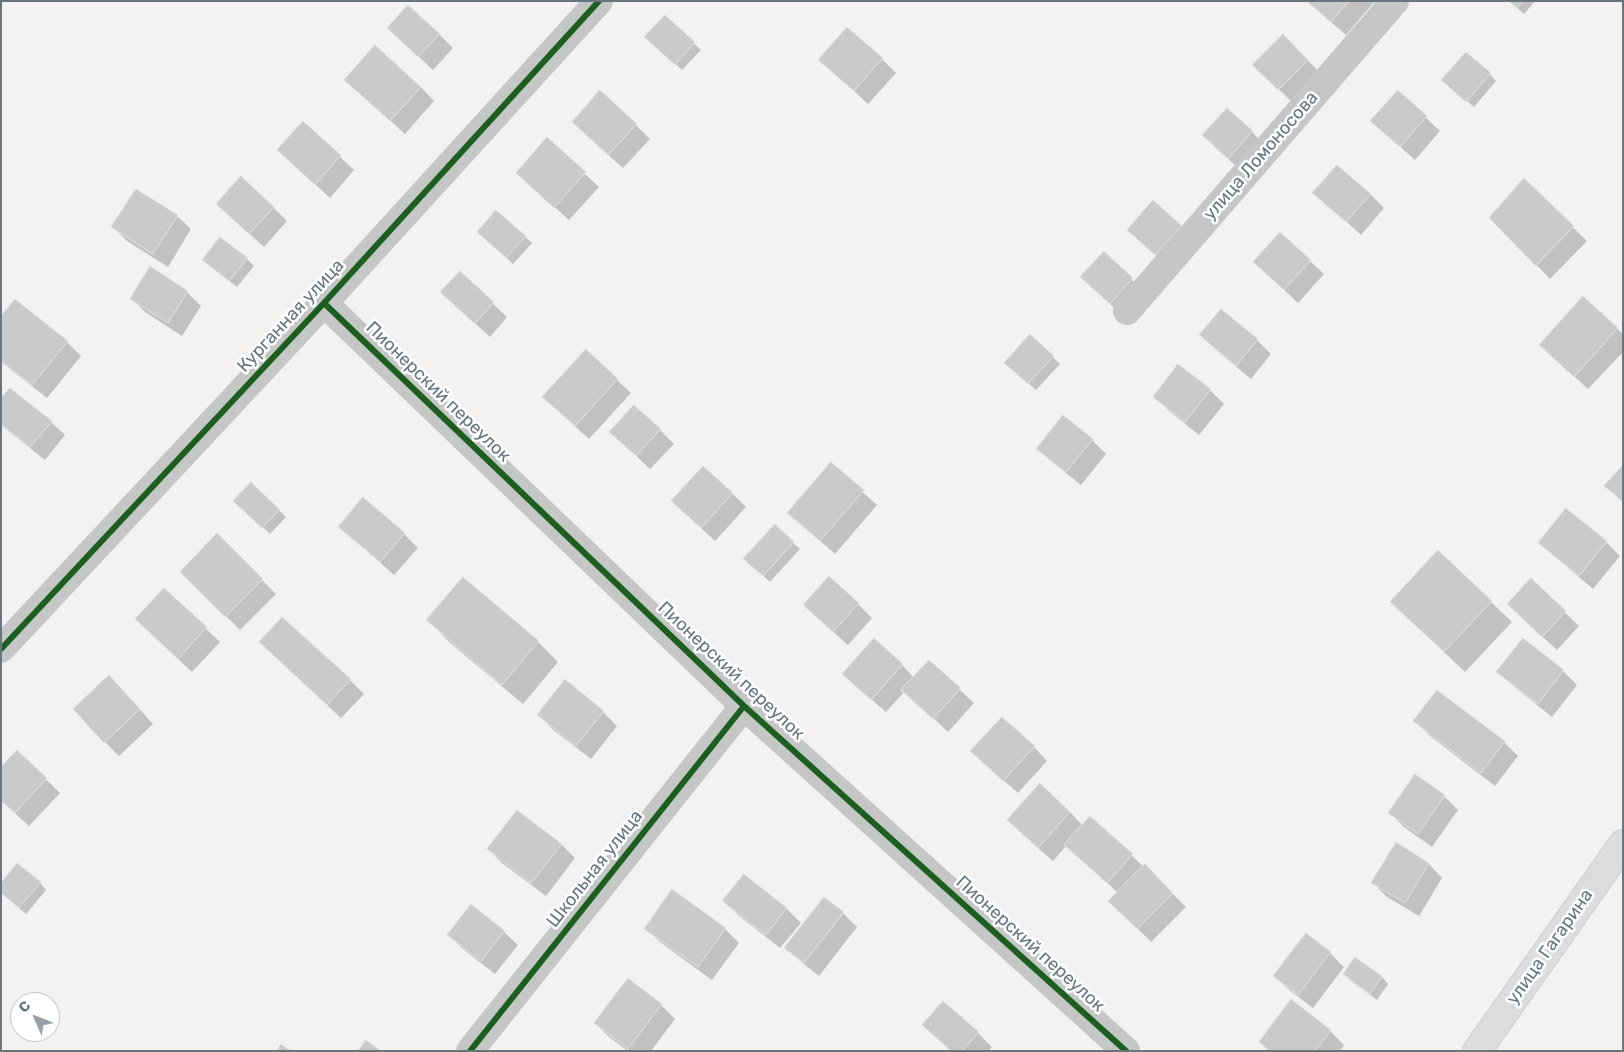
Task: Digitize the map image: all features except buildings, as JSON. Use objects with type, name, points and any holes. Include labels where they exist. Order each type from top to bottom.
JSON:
[{"type":"main road","name":"улица Гагарина","points":[[1477,1051],[1623,844]]},
{"type":"street","name":"Курганная улица","points":[[1,649],[324,303],[600,1]]},
{"type":"street","name":"улица Ломоносова","points":[[1127,311],[1395,1]]},
{"type":"street","name":"Пионерский переулок","points":[[324,303],[744,706],[1126,1051]]},
{"type":"street","name":"Школьная улица","points":[[470,1051],[744,706]]},
{"type":"cycle path","points":[[1,649],[324,303],[599,1]]},
{"type":"cycle path","points":[[324,303],[744,706],[1126,1051]]},
{"type":"cycle path","points":[[470,1051],[744,706]]}]
